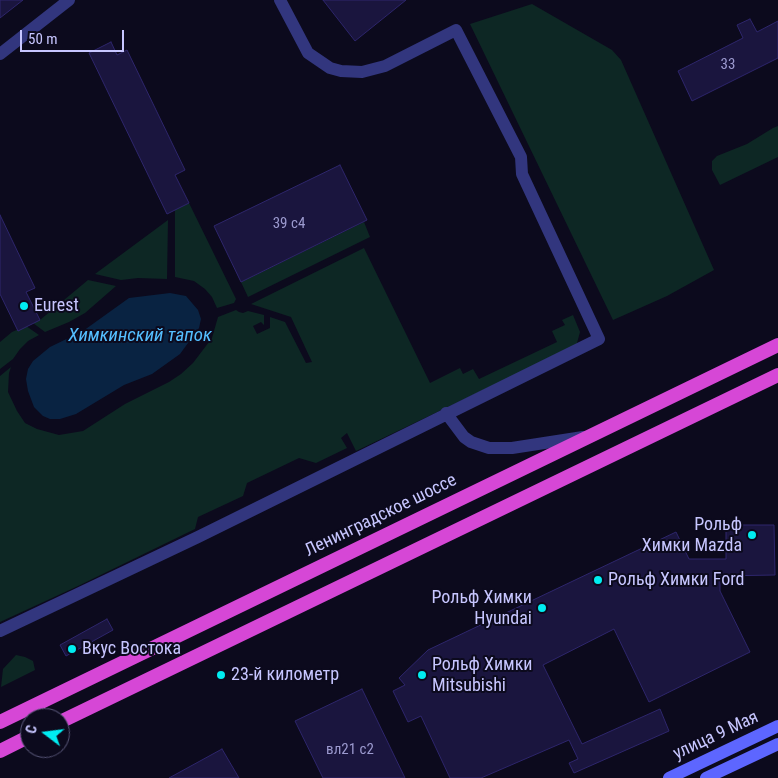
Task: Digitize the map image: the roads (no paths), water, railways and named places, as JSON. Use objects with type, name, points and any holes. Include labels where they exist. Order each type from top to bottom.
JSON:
[{"type":"highway","name":"Ленинградское шоссе","points":[[0,722],[778,345]]},
{"type":"highway","points":[[70,717],[778,375]]},
{"type":"highway","points":[[0,751],[20,741]]},
{"type":"main road","name":"улица 9 Мая","points":[[669,778],[778,726]]},
{"type":"main road","name":"улица 9 Мая","points":[[706,778],[778,744]]},
{"type":"street","points":[[0,54],[69,0]]},
{"type":"street","points":[[0,631],[198,537],[598,339],[522,174],[521,157],[456,30],[385,66],[362,72],[341,71],[330,68],[308,53],[280,0]]},
{"type":"street","points":[[446,413],[464,437],[471,442],[489,448],[512,448],[588,437]]},
{"type":"water","name":"Химкинский тапок","points":[[170,293],[186,296],[198,310],[201,319],[199,328],[180,354],[152,374],[124,385],[76,414],[60,419],[50,419],[43,416],[34,407],[26,379],[28,369],[33,361],[50,347],[83,331],[129,298]]},
{"type":"place","name":"Eurest","points":[[24,306]]},
{"type":"place","name":"Рольф Химки Mazda","points":[[752,535]]},
{"type":"place","name":"Рольф Химки Ford","points":[[598,580]]},
{"type":"place","name":"Рольф Химки Hyundai","points":[[542,608]]},
{"type":"place","name":"Вкус Востока","points":[[72,649]]},
{"type":"place","name":"23-й километр","points":[[221,675]]},
{"type":"place","name":"Рольф Химки Mitsubishi","points":[[422,675]]}]
